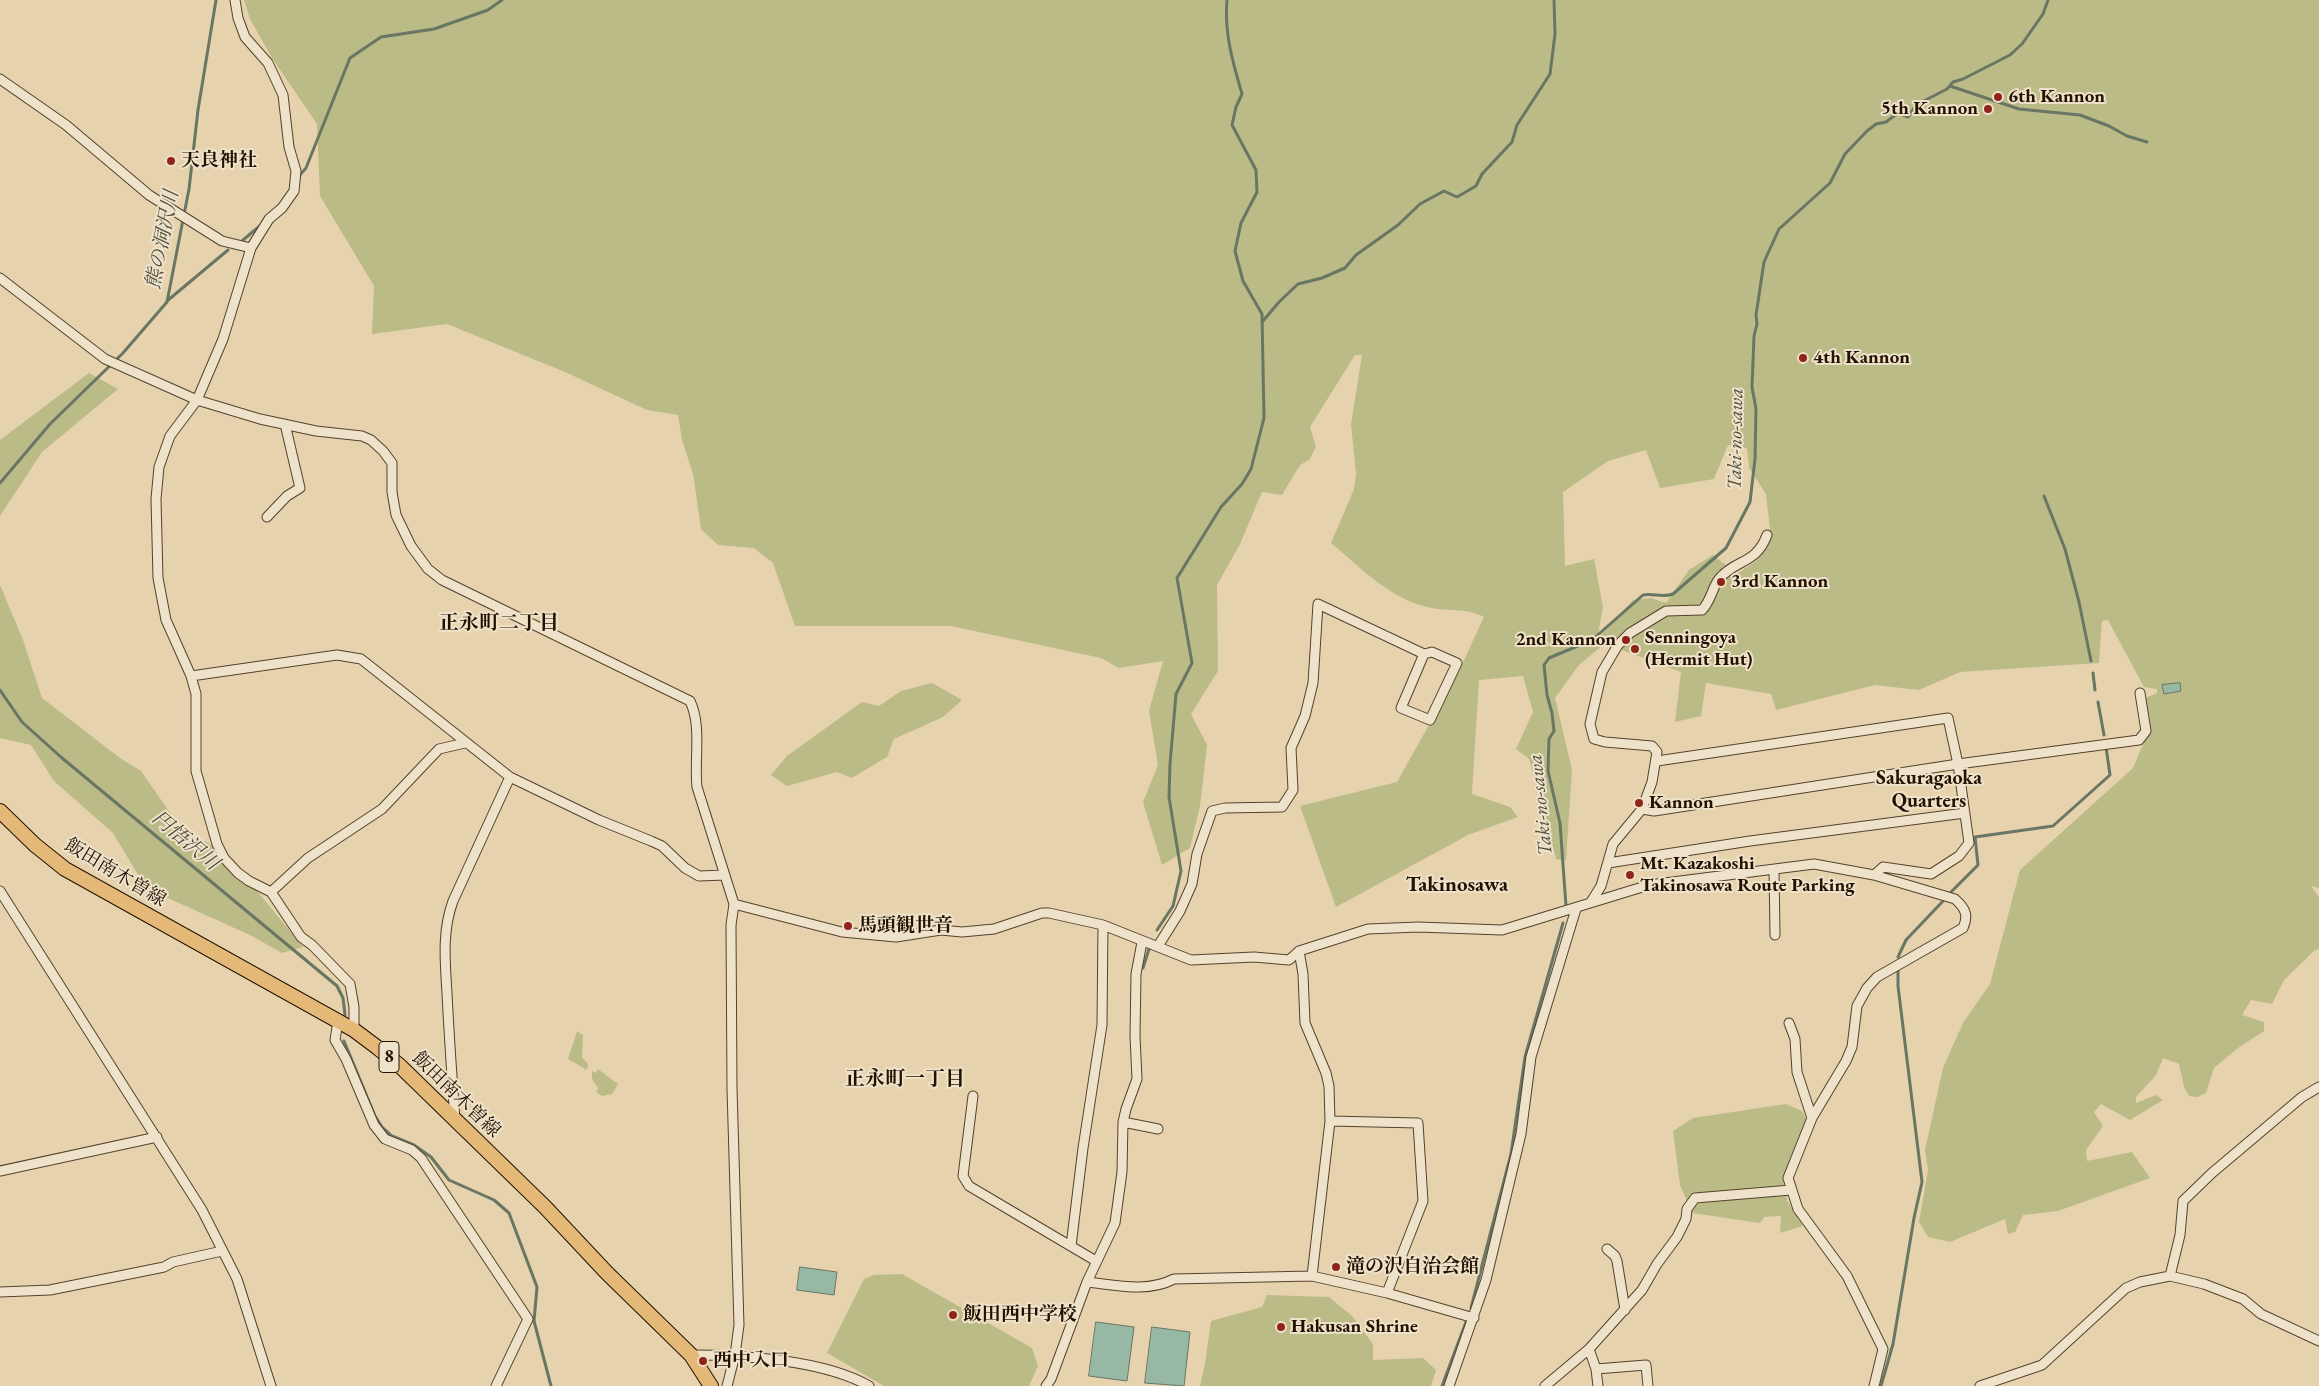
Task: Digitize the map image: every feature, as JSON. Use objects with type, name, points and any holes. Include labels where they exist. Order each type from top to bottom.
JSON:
[{"type":"main road","name":"飯田南木曽線","points":[[2,818],[66,869],[354,1030],[400,1066],[691,1355],[711,1386]]},
{"type":"street","points":[[235,0],[238,18],[245,36],[268,63],[283,95],[289,147],[296,170],[294,191],[282,208],[269,219],[251,248],[223,339],[197,400],[170,436],[159,467],[156,499],[158,578],[166,620],[191,676],[196,694],[196,770],[217,844],[224,858],[238,873],[271,892],[301,937],[312,945],[350,984],[354,1007],[354,1030]]},
{"type":"street","points":[[0,79],[66,125],[149,195],[222,241],[251,248]]},
{"type":"street","points":[[0,278],[105,359],[197,400],[316,431],[362,436],[371,440],[392,463],[392,492],[396,515],[411,546],[428,568],[442,580],[690,700],[696,714],[695,768],[697,787],[734,904],[731,925],[732,1079],[739,1326],[735,1355],[727,1386]]},
{"type":"street","points":[[267,517],[287,496],[300,488],[286,424]]},
{"type":"street","points":[[1591,902],[1601,886],[1613,844],[1642,809],[1658,752],[1652,746],[1605,742],[1594,739],[1590,724],[1606,663],[1624,638],[1659,614],[1672,609],[1702,610],[1720,578],[1756,554],[1763,546],[1767,534]]},
{"type":"street","points":[[1158,946],[1180,911],[1192,884],[1197,854],[1212,811],[1225,808],[1282,807],[1293,790],[1291,748],[1306,716],[1312,683],[1318,604],[1424,654],[1432,652],[1457,663],[1430,720],[1401,708],[1424,654]]},
{"type":"street","points":[[191,676],[337,655],[361,659],[510,777],[599,820],[656,844],[685,868],[699,876],[725,876]]},
{"type":"street","points":[[1642,809],[1654,811],[1958,764],[2139,740],[2146,731],[2140,693]]},
{"type":"street","points":[[1657,760],[1948,718],[1958,764],[1969,844],[1959,856],[1931,874],[1912,873],[1883,867],[1874,875]]},
{"type":"street","points":[[271,892],[308,858],[382,810],[439,749],[465,743]]},
{"type":"street","points":[[455,1120],[448,1012],[446,920],[510,777]]},
{"type":"street","points":[[1608,863],[1750,841],[1965,813]]},
{"type":"street","points":[[734,904],[842,932],[896,937],[941,930],[962,932],[994,929],[1042,913],[1075,918],[1102,925],[1191,960],[1254,957],[1289,960],[1299,951],[1368,929],[1418,927],[1502,930],[1650,884],[1814,864],[1874,875],[1955,899],[1962,905],[1967,920],[1963,928],[1877,977],[1867,988],[1857,1006],[1852,1047],[1812,1118],[1788,1178],[1798,1209],[1847,1276],[1883,1349],[1874,1386]]},
{"type":"street","points":[[1774,870],[1775,935]]},
{"type":"street","points":[[0,890],[202,1210],[237,1280],[271,1386]]},
{"type":"street","points":[[1448,1386],[1474,1318],[1491,1261],[1521,1134],[1531,1057],[1576,908]]},
{"type":"street","points":[[1070,1246],[1085,1131],[1102,1025],[1102,925]]},
{"type":"street","points":[[1046,1386],[1051,1379],[1087,1282],[1115,1223],[1122,1172],[1123,1122],[1137,1079],[1135,1036],[1136,974],[1142,942]]},
{"type":"street","points":[[1299,951],[1303,974],[1305,1023],[1326,1073],[1329,1086],[1330,1120],[1312,1276]]},
{"type":"street","points":[[338,1021],[335,1040],[346,1059],[374,1126],[385,1139],[412,1150],[421,1158],[528,1319],[496,1386]]},
{"type":"street","points":[[1789,1023],[1795,1039],[1797,1072],[1812,1118]]},
{"type":"street","points":[[2170,1276],[2180,1235],[2183,1201],[2212,1173],[2302,1097],[2319,1087]]},
{"type":"street","points":[[973,1096],[963,1176],[969,1186],[1096,1261]]},
{"type":"street","points":[[1330,1120],[1418,1122],[1423,1201],[1387,1293]]},
{"type":"street","points":[[1123,1122],[1158,1128]]},
{"type":"street","points":[[0,1171],[157,1137]]},
{"type":"street","points":[[1545,1386],[1590,1349],[1642,1290],[1677,1237],[1686,1219],[1687,1209],[1695,1198],[1791,1190]]},
{"type":"street","points":[[1608,1249],[1617,1261],[1625,1310]]},
{"type":"street","points":[[0,1292],[50,1290],[164,1267],[173,1262],[222,1251]]},
{"type":"street","points":[[1087,1282],[1145,1287],[1162,1285],[1174,1279],[1312,1276],[1387,1293],[1474,1318]]},
{"type":"street","points":[[1980,1386],[2042,1365],[2126,1288],[2140,1282],[2170,1276],[2204,1284],[2243,1298],[2261,1314],[2319,1341]]},
{"type":"street","points":[[1590,1349],[1596,1369],[1598,1386]]},
{"type":"street","points":[[691,1355],[735,1355],[814,1367],[853,1377],[869,1386]]},
{"type":"street","points":[[1596,1369],[1646,1365],[1648,1386]]},
{"type":"green space","points":[[244,0],[2319,0],[2319,888],[2311,886],[2319,897],[2319,949],[2314,951],[2284,980],[2272,1004],[2251,1000],[2242,1015],[2264,1022],[2264,1031],[2238,1048],[2214,1068],[2206,1093],[2198,1097],[2189,1096],[2184,1087],[2179,1064],[2163,1058],[2156,1075],[2136,1097],[2136,1103],[2156,1095],[2163,1100],[2130,1120],[2101,1104],[2094,1112],[2103,1126],[2086,1150],[2087,1161],[2132,1152],[2150,1178],[2058,1211],[2023,1215],[2015,1232],[2008,1234],[2005,1219],[1950,1242],[1928,1237],[1919,1222],[1928,1170],[1925,1150],[1943,1068],[1963,1023],[1990,984],[2020,870],[2133,768],[2149,731],[2145,698],[2157,693],[2157,689],[2144,687],[2108,620],[2102,621],[2099,663],[1960,672],[1919,690],[1875,685],[1776,710],[1771,694],[1706,683],[1701,716],[1675,722],[1681,672],[1609,647],[1600,636],[1633,600],[1651,598],[1666,603],[1689,570],[1713,555],[1737,574],[1757,560],[1771,539],[1766,494],[1749,468],[1747,448],[1728,445],[1714,479],[1660,488],[1646,450],[1608,461],[1563,492],[1565,566],[1594,559],[1603,607],[1598,635],[1603,645],[1579,665],[1555,698],[1572,770],[1566,860],[1556,859],[1529,759],[1516,749],[1533,712],[1523,676],[1479,680],[1472,794],[1510,807],[1518,817],[1468,835],[1336,907],[1300,806],[1397,782],[1458,673],[1484,617],[1470,612],[1427,607],[1400,597],[1376,581],[1331,543],[1354,489],[1356,474],[1351,424],[1362,355],[1355,355],[1310,427],[1316,447],[1309,460],[1300,465],[1282,495],[1262,492],[1240,544],[1217,585],[1218,671],[1191,714],[1207,745],[1200,806],[1190,848],[1162,865],[1143,802],[1158,765],[1149,711],[1163,661],[1119,668],[1101,658],[951,626],[795,626],[773,563],[754,548],[718,545],[701,529],[693,474],[682,440],[678,415],[647,410],[565,372],[447,324],[372,334],[374,286],[320,196],[317,124],[272,58],[250,19]]},
{"type":"green space","points":[[89,373],[118,389],[42,452],[0,516],[0,440]]},
{"type":"green space","points":[[0,585],[23,640],[42,698],[120,758],[141,771],[184,833],[209,843],[228,866],[257,891],[303,947],[282,953],[252,936],[146,888],[113,833],[54,781],[31,745],[0,738]]},
{"type":"green space","points":[[932,683],[962,700],[943,717],[894,739],[887,757],[852,778],[837,772],[787,786],[771,775],[787,756],[862,702],[879,706],[901,691]]},
{"type":"green space","points":[[577,1031],[583,1035],[582,1057],[588,1064],[587,1070],[568,1059]]},
{"type":"green space","points":[[598,1069],[618,1084],[612,1094],[602,1096],[596,1092],[598,1088],[592,1079],[592,1071],[596,1073]]},
{"type":"green space","points":[[1786,1104],[1802,1111],[1806,1119],[1783,1180],[1787,1200],[1803,1226],[1780,1233],[1781,1216],[1764,1217],[1760,1223],[1692,1213],[1680,1185],[1673,1131],[1693,1118]]},
{"type":"green space","points":[[902,1274],[1032,1348],[1038,1366],[1029,1386],[884,1386],[827,1353],[864,1279],[874,1275]]},
{"type":"green space","points":[[1267,1295],[1329,1297],[1352,1316],[1373,1344],[1373,1360],[1423,1358],[1436,1370],[1431,1386],[1200,1386],[1211,1321],[1262,1307]]},
{"type":"shaded area","points":[[2180,683],[2181,691],[2164,694],[2162,685]]},
{"type":"shaded area","points":[[800,1267],[837,1272],[834,1295],[797,1290]]},
{"type":"shaded area","points":[[1096,1322],[1134,1327],[1127,1381],[1089,1376]]},
{"type":"shaded area","points":[[1152,1327],[1190,1332],[1184,1386],[1145,1383]]},
{"type":"waterway","name":"熊の洞沢川","points":[[0,483],[50,424],[123,353],[167,302],[189,189],[198,110],[216,0]]},
{"type":"waterway","points":[[299,176],[306,168],[350,58],[381,37],[434,29],[488,10],[502,0]]},
{"type":"waterway","points":[[1157,930],[1173,906],[1181,871],[1169,797],[1170,764],[1176,694],[1192,663],[1177,578],[1221,507],[1242,484],[1251,469],[1264,418],[1262,314],[1243,281],[1235,251],[1241,223],[1257,192],[1256,170],[1232,125],[1236,107],[1242,94],[1228,36],[1227,0]]},
{"type":"waterway","points":[[1263,321],[1298,284],[1322,278],[1345,268],[1356,255],[1398,225],[1420,204],[1444,191],[1457,197],[1476,186],[1482,174],[1512,142],[1517,125],[1550,74],[1555,34],[1554,0]]},
{"type":"waterway","name":"Taki-no-sawa","points":[[1566,906],[1560,823],[1548,771],[1549,739],[1554,731],[1547,695],[1544,665],[1549,658],[1592,640],[1643,595],[1666,596],[1673,594],[1726,548],[1750,502],[1755,459],[1756,409],[1752,387],[1756,315],[1764,262],[1779,229],[1830,183],[1845,154],[1867,131],[1876,124],[1886,122],[1898,113],[1908,117],[1916,105],[1947,89],[1953,82],[1963,79],[2010,55],[2022,44],[2043,14],[2048,0]]},
{"type":"waterway","points":[[1950,86],[2019,109],[2080,115],[2109,126],[2127,136],[2147,142]]},
{"type":"waterway","points":[[243,240],[261,225]]},
{"type":"waterway","points":[[167,301],[228,250]]},
{"type":"waterway","points":[[2044,496],[2065,549],[2079,602],[2091,661]]},
{"type":"waterway","points":[[2093,673],[2095,690]]},
{"type":"waterway","name":"円悟沢川","points":[[0,690],[22,722],[62,758],[337,986],[343,998],[345,1015]]},
{"type":"waterway","points":[[2098,702],[2104,735]]},
{"type":"waterway","points":[[1951,892],[1978,865],[1975,837],[2053,826],[2110,775],[2106,747]]},
{"type":"waterway","points":[[1898,957],[1906,940],[1944,900]]},
{"type":"waterway","name":"Taki-no-sawa","points":[[1471,1308],[1511,1154],[1525,1057],[1563,923]]},
{"type":"waterway","points":[[1143,968],[1149,949]]},
{"type":"waterway","points":[[1881,1386],[1893,1344],[1914,1218],[1922,1182],[1898,986],[1898,970]]},
{"type":"waterway","name":"円悟沢川","points":[[344,1041],[375,1116],[382,1127],[392,1136],[414,1145],[431,1157],[449,1180],[494,1200],[509,1213],[537,1287],[534,1321],[551,1386]]},
{"type":"waterway","name":"Taki-no-sawa","points":[[1442,1386],[1466,1322]]},
{"type":"place","name":"6th Kannon","points":[[1998,97]]},
{"type":"place","name":"5th Kannon","points":[[1988,109]]},
{"type":"place","name":"天良神社","points":[[171,161]]},
{"type":"place","name":"4th Kannon","points":[[1803,358]]},
{"type":"place","name":"3rd Kannon","points":[[1721,582]]},
{"type":"place","name":"2nd Kannon","points":[[1626,640]]},
{"type":"place","name":"Senningoya (Hermit Hut)","points":[[1635,649]]},
{"type":"place","name":"Kannon","points":[[1639,803]]},
{"type":"place","name":"Mt. Kazakoshi Takinosawa Route Parking","points":[[1630,875]]},
{"type":"place","name":"馬頭観世音","points":[[848,926]]},
{"type":"place","name":"滝の沢自治会館","points":[[1336,1267]]},
{"type":"place","name":"飯田西中学校","points":[[953,1315]]},
{"type":"place","name":"Hakusan Shrine","points":[[1281,1327]]},
{"type":"place","name":"西中入口","points":[[703,1361]]},
{"type":"district","name":"正永町二丁目","points":[[499,624]]},
{"type":"district","name":"Sakuragaoka Quarters","points":[[1929,790]]},
{"type":"district","name":"Takinosawa","points":[[1457,885]]},
{"type":"district","name":"正永町一丁目","points":[[905,1080]]}]
